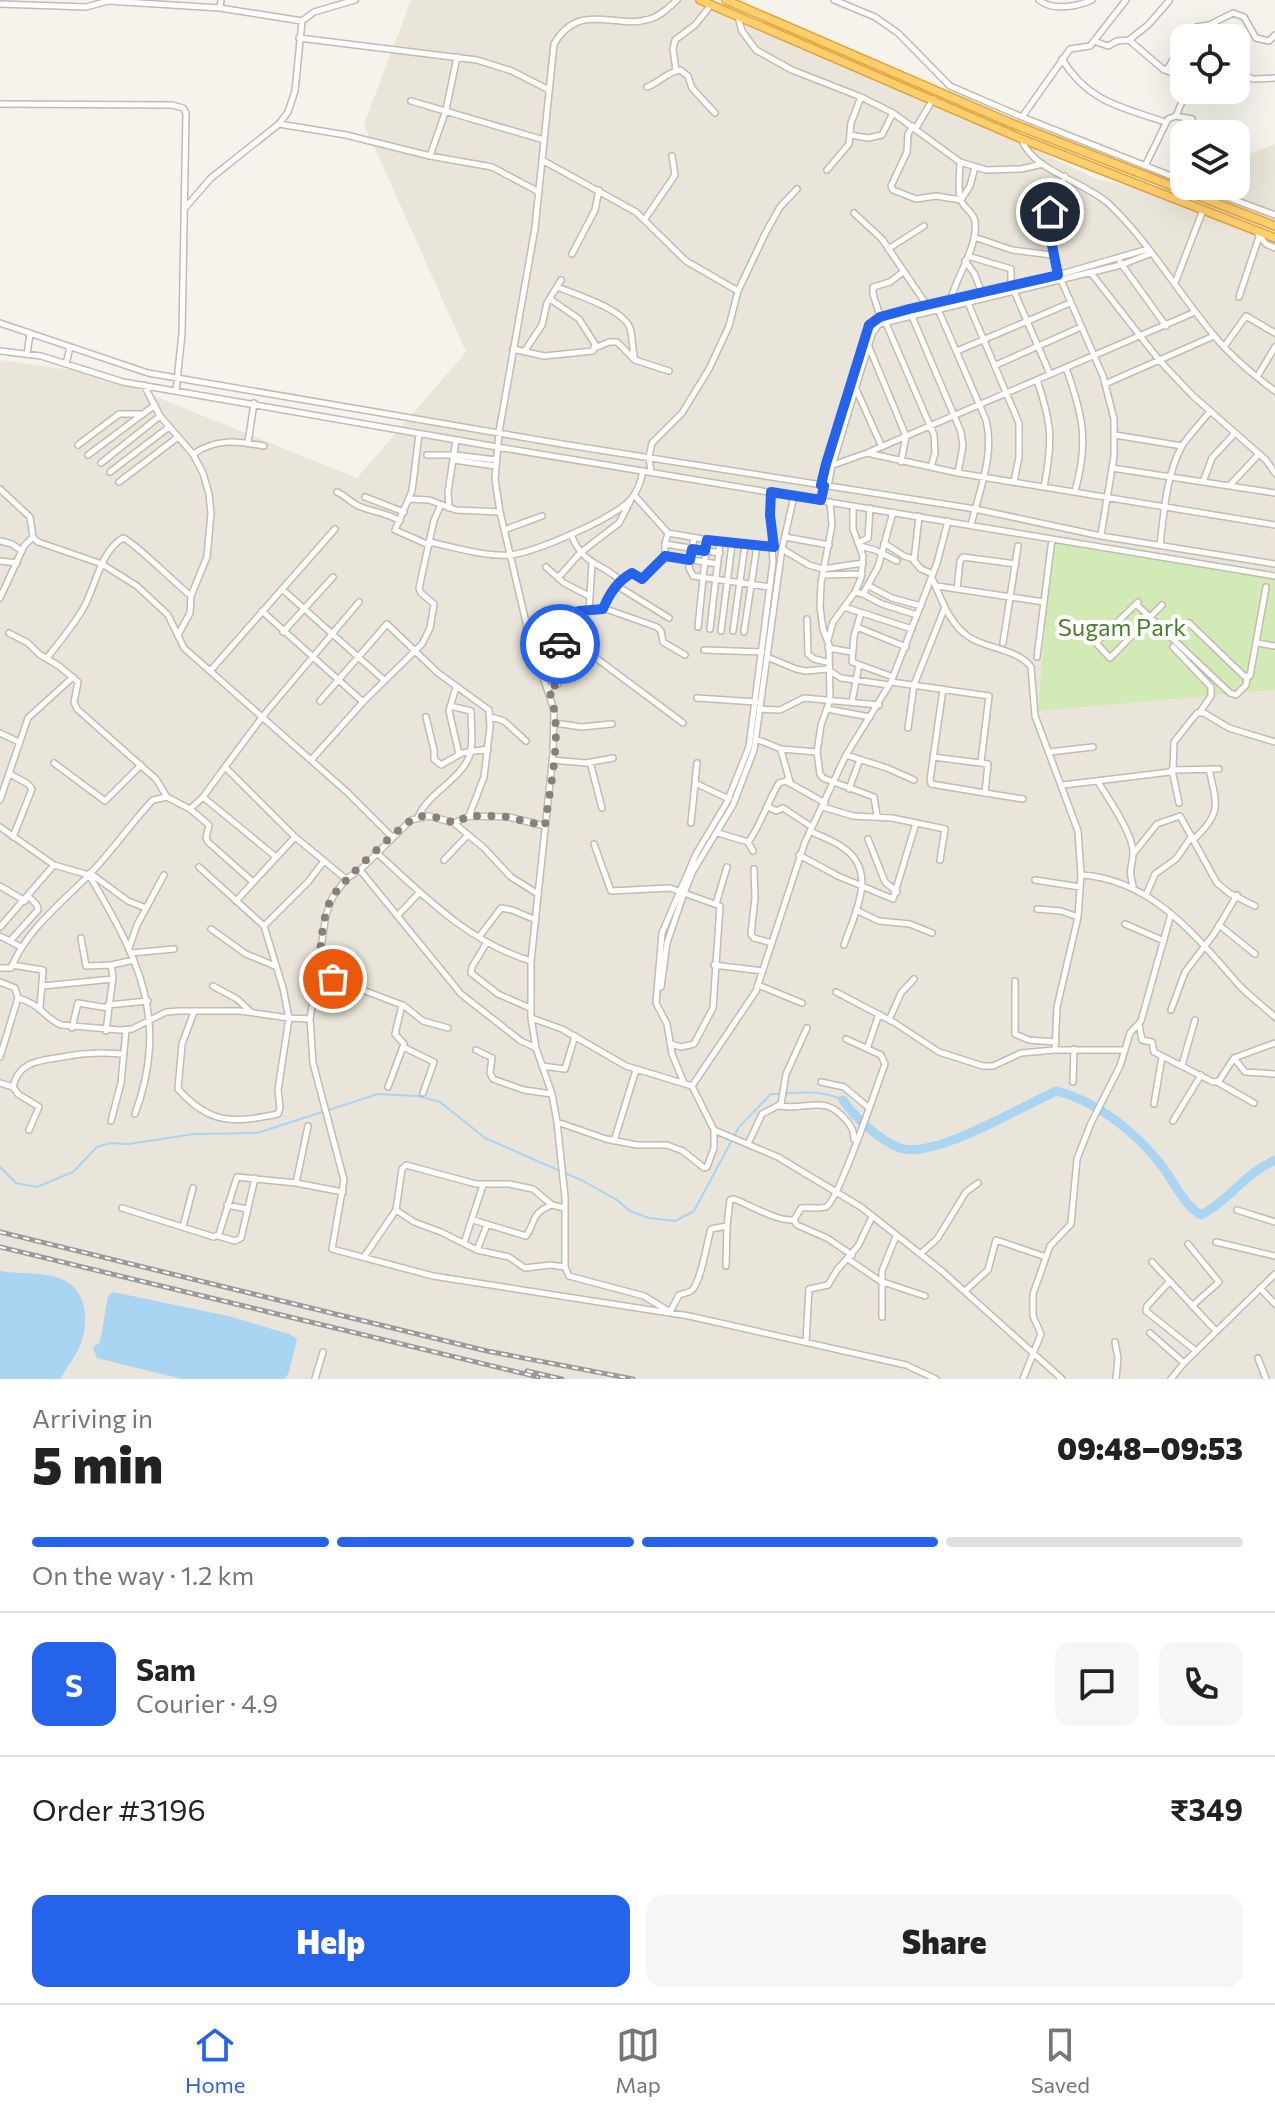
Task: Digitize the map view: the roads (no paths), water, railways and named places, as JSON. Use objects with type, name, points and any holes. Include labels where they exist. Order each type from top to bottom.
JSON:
[{"type":"highway","points":[[700,0],[1022,139],[1203,209],[1258,234],[1275,238]]},
{"type":"highway","points":[[726,0],[1024,128],[1275,226]]},
{"type":"street","points":[[220,8],[221,0]]},
{"type":"street","points":[[184,208],[211,178],[279,124],[293,102],[302,21],[314,12],[355,0]]},
{"type":"street","points":[[670,1312],[644,1296],[573,1279],[565,1267],[564,1189],[557,1122],[552,1094],[536,1048],[530,1008],[531,961],[555,723],[553,701],[529,635],[504,530],[496,494],[495,463],[529,265],[554,44],[561,29],[571,21],[594,14],[649,20],[677,0]]},
{"type":"street","points":[[834,0],[875,17],[898,33],[950,86],[1170,176]]},
{"type":"street","points":[[1039,0],[1053,7],[1087,1]]},
{"type":"street","points":[[1022,117],[1062,59],[1073,48],[1088,48],[1126,0]]},
{"type":"street","points":[[0,4],[54,3],[86,7],[103,1],[154,2],[220,8],[302,21]]},
{"type":"street","points":[[1094,41],[1108,46],[1129,40],[1148,25],[1169,1]]},
{"type":"street","points":[[676,70],[673,44],[695,25],[711,5]]},
{"type":"street","points":[[1211,24],[1233,13],[1244,17],[1248,24]]},
{"type":"street","points":[[738,16],[748,42],[763,55],[893,113],[960,162],[1003,170],[1043,164]]},
{"type":"street","points":[[1250,28],[1256,38],[1269,41],[1275,35]]},
{"type":"street","points":[[299,38],[457,57],[495,65],[549,90]]},
{"type":"street","points":[[1129,40],[1170,72]]},
{"type":"street","points":[[430,156],[446,110],[457,57]]},
{"type":"street","points":[[1062,59],[1080,85],[1092,93],[1165,122]]},
{"type":"street","points":[[1164,70],[1170,65]]},
{"type":"street","points":[[647,87],[676,70]]},
{"type":"street","points":[[676,70],[688,76],[692,88],[715,113]]},
{"type":"street","points":[[1250,78],[1275,78]]},
{"type":"street","points":[[827,170],[846,149],[851,123],[861,97]]},
{"type":"street","points":[[933,99],[908,134],[907,152],[892,189],[916,199],[936,196],[961,200]]},
{"type":"street","points":[[411,101],[544,140]]},
{"type":"street","points":[[0,104],[172,105],[183,108],[187,119],[182,333],[176,391]]},
{"type":"street","points":[[1145,166],[1165,122],[1176,116],[1181,104]]},
{"type":"street","points":[[850,135],[868,138],[882,135],[893,113]]},
{"type":"street","points":[[1176,116],[1192,119]]},
{"type":"street","points":[[279,124],[346,135],[430,156],[492,167],[539,192]]},
{"type":"street","points":[[1022,139],[1029,155],[1082,184],[1107,202],[1150,251],[1214,336],[1275,391]]},
{"type":"street","points":[[645,219],[675,175],[672,156]]},
{"type":"street","points":[[542,160],[645,219],[686,261],[738,291]]},
{"type":"street","points":[[951,299],[974,237],[974,218],[961,200],[960,162]]},
{"type":"street","points":[[961,200],[970,186],[975,167]]},
{"type":"street","points":[[1065,176],[1050,207],[1056,219],[1052,255],[1105,384],[1115,435],[1101,536]]},
{"type":"street","points":[[651,472],[649,457],[652,443],[682,413],[709,369],[729,326],[738,291],[771,222],[797,189]]},
{"type":"street","points":[[572,254],[595,210],[599,190]]},
{"type":"street","points":[[1235,200],[1275,215]]},
{"type":"street","points":[[1175,283],[1203,209]]},
{"type":"street","points":[[854,213],[876,231],[926,304]]},
{"type":"street","points":[[888,249],[924,226]]},
{"type":"street","points":[[1239,297],[1258,234],[1275,248]]},
{"type":"street","points":[[974,237],[1012,250],[1052,255]]},
{"type":"street","points":[[1059,278],[1091,273],[1150,251]]},
{"type":"street","points":[[967,259],[1011,269],[1012,288],[1050,374]]},
{"type":"street","points":[[967,259],[982,293]]},
{"type":"street","points":[[824,486],[875,328],[883,320],[911,314],[951,299],[1059,278],[1120,262]]},
{"type":"street","points":[[1120,262],[1166,326]]},
{"type":"street","points":[[903,272],[890,282],[873,287],[873,294],[930,425],[935,445],[931,467]]},
{"type":"street","points":[[1091,273],[1159,360],[1210,411],[1259,454],[1272,460],[1275,473]]},
{"type":"street","points":[[524,352],[542,325],[550,299],[561,280]]},
{"type":"street","points":[[557,287],[605,307],[625,320],[631,331],[635,360]]},
{"type":"street","points":[[821,500],[869,325],[926,304],[968,302],[1012,288]]},
{"type":"street","points":[[550,299],[579,319],[595,348]]},
{"type":"street","points":[[968,302],[1019,423],[1021,442],[1014,482]]},
{"type":"street","points":[[957,351],[1070,303]]},
{"type":"street","points":[[937,305],[989,433],[990,447],[971,525]]},
{"type":"street","points":[[832,466],[1195,312]]},
{"type":"street","points":[[911,314],[956,415],[963,446],[958,473]]},
{"type":"street","points":[[1224,347],[1246,316],[1275,333]]},
{"type":"street","points":[[0,323],[148,373],[975,509],[1101,536],[1275,564]]},
{"type":"street","points":[[996,365],[1081,327]]},
{"type":"street","points":[[27,354],[30,334]]},
{"type":"street","points":[[1105,384],[1214,336]]},
{"type":"street","points":[[513,349],[561,355],[589,352],[609,342],[617,342],[635,360],[669,371]]},
{"type":"street","points":[[869,346],[906,436],[901,462]]},
{"type":"street","points":[[66,364],[70,347]]},
{"type":"street","points":[[1257,377],[1275,347]]},
{"type":"street","points":[[0,351],[27,354],[123,382],[1275,576]]},
{"type":"street","points":[[1066,368],[1084,427],[1084,449],[1075,491]]},
{"type":"street","points":[[1037,380],[1051,429],[1044,487]]},
{"type":"street","points":[[144,385],[160,416],[193,454],[203,473],[211,513],[207,557],[191,596],[190,613],[178,636]]},
{"type":"street","points":[[856,389],[882,447]]},
{"type":"street","points":[[248,443],[254,403]]},
{"type":"street","points":[[88,455],[155,405]]},
{"type":"street","points":[[1160,546],[1171,477],[1182,446],[1210,411]]},
{"type":"street","points":[[78,445],[119,414],[141,414]]},
{"type":"street","points":[[101,463],[160,416]]},
{"type":"street","points":[[110,472],[169,427]]},
{"type":"street","points":[[1203,482],[1212,458],[1235,433]]},
{"type":"street","points":[[419,434],[410,499],[396,528],[397,532],[429,543],[510,555],[571,534],[609,516],[633,497]]},
{"type":"street","points":[[1115,435],[1182,446]]},
{"type":"street","points":[[119,482],[178,437]]},
{"type":"street","points":[[449,508],[448,492],[456,440]]},
{"type":"street","points":[[193,454],[222,441],[264,446]]},
{"type":"street","points":[[867,453],[958,473],[1275,525]]},
{"type":"street","points":[[1230,485],[1259,454]]},
{"type":"street","points":[[427,455],[495,463]]},
{"type":"street","points":[[1112,468],[1275,493]]},
{"type":"street","points":[[558,578],[580,553],[619,523],[643,471]]},
{"type":"street","points":[[0,489],[30,517],[33,537],[38,542],[102,564],[137,586],[168,615],[184,648],[263,716],[392,837]]},
{"type":"street","points":[[337,492],[357,506],[386,513],[400,521]]},
{"type":"street","points":[[684,1083],[674,1061],[667,1024],[657,1008],[662,933],[693,871],[733,805],[756,739],[774,547],[771,492]]},
{"type":"street","points":[[661,987],[667,943],[696,854],[729,799],[747,755],[794,496]]},
{"type":"street","points":[[365,497],[404,512]]},
{"type":"street","points":[[633,497],[668,533],[732,544],[774,547]]},
{"type":"street","points":[[410,499],[449,508],[500,512]]},
{"type":"street","points":[[828,640],[820,617],[823,572],[832,525],[830,502]]},
{"type":"street","points":[[311,760],[427,637],[434,608],[432,601],[419,591],[441,505]]},
{"type":"street","points":[[853,506],[853,529],[863,563],[862,574],[855,592],[833,622],[828,640],[830,700],[821,725],[817,752],[820,774],[849,789],[874,797],[877,816]]},
{"type":"street","points":[[859,544],[868,538],[870,508]]},
{"type":"street","points":[[863,594],[882,552],[893,512]]},
{"type":"street","points":[[504,530],[542,516]]},
{"type":"street","points":[[914,559],[919,516]]},
{"type":"street","points":[[692,1086],[748,1005],[758,985],[799,855],[846,755],[891,681],[921,606],[948,521]]},
{"type":"street","points":[[211,670],[335,529]]},
{"type":"street","points":[[603,609],[618,583],[632,573],[642,579],[665,556],[668,533]]},
{"type":"street","points":[[571,534],[580,553],[592,564],[610,571],[618,583],[669,618]]},
{"type":"street","points":[[0,598],[22,551],[33,537]]},
{"type":"street","points":[[785,537],[829,545]]},
{"type":"street","points":[[47,658],[84,606],[102,564],[118,541],[126,538],[191,596]]},
{"type":"street","points":[[694,538],[689,568],[693,576],[770,587]]},
{"type":"street","points":[[1037,657],[1052,539]]},
{"type":"street","points":[[698,627],[707,540]]},
{"type":"street","points":[[0,541],[22,551]]},
{"type":"street","points":[[710,629],[720,542]]},
{"type":"street","points":[[883,543],[914,559],[921,569],[932,575],[945,607],[959,629],[969,637],[1028,662],[1031,667],[1035,716],[1078,831],[1081,875],[1078,917],[1057,1007],[1055,1046]]},
{"type":"street","points":[[665,544],[720,553]]},
{"type":"street","points":[[721,631],[732,544]]},
{"type":"street","points":[[859,544],[897,561]]},
{"type":"street","points":[[733,631],[745,545]]},
{"type":"street","points":[[744,632],[757,546]]},
{"type":"street","points":[[1003,643],[1018,546]]},
{"type":"street","points":[[782,549],[823,572],[862,574]]},
{"type":"street","points":[[665,556],[718,564]]},
{"type":"street","points":[[957,589],[963,557],[1016,564]]},
{"type":"street","points":[[0,561],[17,563]]},
{"type":"street","points":[[823,572],[863,563]]},
{"type":"street","points":[[589,610],[592,564]]},
{"type":"street","points":[[546,567],[558,578],[589,596]]},
{"type":"street","points":[[283,632],[333,577]]},
{"type":"street","points":[[0,581],[8,582]]},
{"type":"street","points":[[869,586],[892,598],[921,606]]},
{"type":"street","points":[[936,586],[1044,602]]},
{"type":"street","points":[[1162,605],[1150,617],[1110,658],[1096,643],[1137,603],[1150,617],[1230,693],[1236,695],[1252,673],[1266,587]]},
{"type":"street","points":[[282,589],[384,680]]},
{"type":"street","points":[[855,592],[917,615]]},
{"type":"street","points":[[190,809],[203,797],[263,716],[359,602]]},
{"type":"street","points":[[844,607],[912,629]]},
{"type":"street","points":[[908,728],[914,685],[945,607]]},
{"type":"street","points":[[547,635],[550,624],[568,625],[579,611],[603,609],[657,627],[663,642],[685,655]]},
{"type":"street","points":[[262,611],[363,702]]},
{"type":"street","points":[[861,613],[851,652],[852,662],[891,681]]},
{"type":"street","points":[[807,619],[808,654],[827,665],[837,677],[856,681],[891,681],[989,696],[981,762]]},
{"type":"street","points":[[1189,623],[1247,677]]},
{"type":"street","points":[[320,701],[387,624],[456,687],[486,706],[491,717],[484,777],[469,816]]},
{"type":"street","points":[[857,627],[906,647]]},
{"type":"street","points":[[9,633],[80,683],[74,694],[77,709],[156,779],[167,797],[190,809],[209,825],[208,842],[253,882]]},
{"type":"street","points":[[529,635],[560,636],[572,640],[683,723]]},
{"type":"street","points":[[548,688],[558,684],[560,636]]},
{"type":"street","points":[[1257,643],[1275,646]]},
{"type":"street","points":[[1173,647],[1211,687],[1211,696],[1174,742],[1172,770],[1179,803]]},
{"type":"street","points":[[828,648],[851,652]]},
{"type":"street","points":[[704,650],[762,652]]},
{"type":"street","points":[[767,657],[806,671],[827,665]]},
{"type":"street","points":[[852,702],[859,665]]},
{"type":"street","points":[[0,800],[28,718],[73,677]]},
{"type":"street","points":[[456,687],[450,706],[451,725],[459,754]]},
{"type":"street","points":[[943,689],[931,784],[1023,799]]},
{"type":"street","points":[[697,698],[758,704],[780,710],[804,698],[879,705]]},
{"type":"street","points":[[450,706],[471,711],[471,750],[465,764],[428,801],[418,817],[346,879],[332,898],[326,915],[310,1019],[313,1063],[343,1173],[343,1192],[332,1249],[433,1276],[670,1312],[906,1365],[936,1379]]},
{"type":"street","points":[[827,709],[870,717]]},
{"type":"street","points":[[1200,712],[1238,731],[1275,742]]},
{"type":"street","points":[[426,717],[434,759],[441,765],[459,754],[488,749]]},
{"type":"street","points":[[491,717],[504,721],[526,741]]},
{"type":"street","points":[[555,723],[581,727],[612,724]]},
{"type":"street","points":[[0,733],[19,742]]},
{"type":"street","points":[[756,739],[781,749],[817,752]]},
{"type":"street","points":[[1049,752],[1093,747]]},
{"type":"street","points":[[781,749],[790,783]]},
{"type":"street","points":[[846,755],[914,780]]},
{"type":"street","points":[[933,757],[988,764],[985,793]]},
{"type":"street","points":[[552,760],[590,762],[613,758]]},
{"type":"street","points":[[849,789],[860,759]]},
{"type":"street","points":[[590,762],[602,808]]},
{"type":"street","points":[[54,763],[105,801],[141,765]]},
{"type":"street","points":[[691,823],[697,763]]},
{"type":"street","points":[[225,767],[295,837],[346,879]]},
{"type":"street","points":[[1146,895],[1155,874],[1176,859],[1192,837],[1210,824],[1216,810],[1209,769]]},
{"type":"street","points":[[1063,785],[1139,778],[1172,770],[1219,769]]},
{"type":"street","points":[[10,774],[32,789],[13,837]]},
{"type":"street","points":[[1098,782],[1120,819],[1133,854]]},
{"type":"street","points":[[695,783],[729,799]]},
{"type":"street","points":[[748,842],[753,838],[756,826],[779,783],[790,783],[824,805],[853,816],[877,816],[946,830],[940,860]]},
{"type":"street","points":[[0,968],[9,969],[21,947],[90,874],[153,800],[167,797]]},
{"type":"street","points":[[203,797],[276,857]]},
{"type":"street","points":[[767,806],[776,811],[783,808],[847,850],[860,869],[863,887],[844,945]]},
{"type":"street","points":[[454,823],[469,816],[509,817],[545,826]]},
{"type":"street","points":[[1134,887],[1129,867],[1133,854],[1157,824],[1164,819],[1180,816],[1217,883],[1255,906]]},
{"type":"street","points":[[418,817],[441,818],[454,823],[511,877],[538,894]]},
{"type":"street","points":[[799,855],[863,887],[895,898],[916,823]]},
{"type":"street","points":[[0,827],[54,865],[90,874],[128,901],[146,908]]},
{"type":"street","points":[[718,833],[748,842],[753,851]]},
{"type":"street","points":[[444,860],[468,835]]},
{"type":"street","points":[[236,901],[295,837]]},
{"type":"street","points":[[868,839],[885,882],[897,892]]},
{"type":"street","points":[[594,844],[611,891],[661,888],[716,904],[720,909],[713,1008],[694,1044],[671,1044]]},
{"type":"street","points":[[376,852],[445,915],[487,942],[531,961]]},
{"type":"street","points":[[264,926],[308,882],[324,861]]},
{"type":"street","points":[[0,927],[54,865]]},
{"type":"street","points":[[194,1012],[182,1044],[177,1086],[192,1104],[205,1114],[233,1119],[280,1112],[278,1090],[289,1018],[264,926],[199,867]]},
{"type":"street","points":[[716,904],[727,867]]},
{"type":"street","points":[[754,869],[751,934],[754,938],[772,943]]},
{"type":"street","points":[[360,870],[461,994],[521,1041],[536,1048]]},
{"type":"street","points":[[90,874],[130,951],[148,1001],[148,1071],[135,1114]]},
{"type":"street","points":[[130,951],[146,908],[164,875]]},
{"type":"street","points":[[1081,875],[1098,876],[1134,887],[1146,895],[1205,945],[1239,986],[1275,1017]]},
{"type":"street","points":[[1035,880],[1080,887]]},
{"type":"street","points":[[0,886],[37,905],[38,910],[10,941]]},
{"type":"street","points":[[398,915],[420,892]]},
{"type":"street","points":[[1171,1010],[1185,972],[1237,895]]},
{"type":"street","points":[[479,937],[501,908],[536,920]]},
{"type":"street","points":[[1037,909],[1061,911],[1078,917]]},
{"type":"street","points":[[856,910],[879,921],[910,924],[932,933]]},
{"type":"street","points":[[1171,914],[1139,1025],[1142,1040],[1152,1042],[1154,1052],[1162,1057],[1254,1103]]},
{"type":"street","points":[[1125,924],[1164,941]]},
{"type":"street","points":[[1219,925],[1255,954]]},
{"type":"street","points":[[211,929],[246,954],[275,966]]},
{"type":"street","points":[[0,936],[21,947]]},
{"type":"street","points":[[81,938],[86,966],[134,960]]},
{"type":"street","points":[[487,942],[471,973],[498,994],[530,1008]]},
{"type":"street","points":[[130,951],[174,949]]},
{"type":"street","points":[[12,965],[43,970],[40,1008]]},
{"type":"street","points":[[106,1031],[113,979],[111,965]]},
{"type":"street","points":[[714,965],[763,971]]},
{"type":"street","points":[[318,973],[402,1005],[423,1021],[448,1028]]},
{"type":"street","points":[[43,986],[113,979]]},
{"type":"street","points":[[889,1020],[901,993],[914,979]]},
{"type":"street","points":[[1015,981],[1015,1034],[1074,1049],[1125,1050]]},
{"type":"street","points":[[0,982],[15,988],[18,998],[0,1057]]},
{"type":"street","points":[[758,985],[802,1003]]},
{"type":"street","points":[[213,986],[237,999],[250,1012]]},
{"type":"street","points":[[836,992],[879,1014],[939,1052],[983,1066],[993,1066],[1021,1053],[1055,1046]]},
{"type":"street","points":[[18,998],[40,1008],[54,1022],[72,1028],[106,1031],[126,1030],[166,1012],[250,1012],[310,1019]]},
{"type":"street","points":[[72,1028],[78,1003],[108,1006],[148,1001]]},
{"type":"street","points":[[388,1087],[403,1047],[404,1041],[395,1034],[402,1005]]},
{"type":"street","points":[[867,1049],[879,1014]]},
{"type":"street","points":[[531,1018],[575,1036],[636,1070],[692,1086],[716,1132],[714,1148],[704,1168],[683,1151],[667,1145],[641,1146],[614,1141],[557,1122]]},
{"type":"street","points":[[1182,1065],[1195,1020]]},
{"type":"street","points":[[1023,1379],[1041,1334],[1033,1316],[1032,1299],[1050,1246],[1071,1224],[1077,1159],[1091,1123],[1120,1066],[1130,1033],[1139,1025]]},
{"type":"street","points":[[780,1105],[783,1083],[807,1028]]},
{"type":"street","points":[[111,1121],[121,1083],[126,1030]]},
{"type":"street","points":[[542,1066],[565,1069],[575,1036]]},
{"type":"street","points":[[794,1220],[801,1208],[827,1206],[835,1194],[885,1060],[881,1055],[846,1039]]},
{"type":"street","points":[[1217,1082],[1234,1058],[1275,1043]]},
{"type":"street","points":[[403,1047],[434,1062],[423,1093]]},
{"type":"street","points":[[1073,1082],[1074,1049]]},
{"type":"street","points":[[476,1050],[492,1058],[490,1073],[493,1079],[524,1090],[552,1094]]},
{"type":"street","points":[[13,1087],[22,1070],[36,1060],[88,1052],[124,1054]]},
{"type":"street","points":[[1154,1104],[1162,1057]]},
{"type":"street","points":[[1234,1058],[1245,1072],[1275,1074]]},
{"type":"street","points":[[614,1141],[636,1070]]},
{"type":"street","points":[[1173,1121],[1201,1075]]},
{"type":"street","points":[[821,1082],[844,1087],[869,1108]]},
{"type":"street","points":[[0,1083],[13,1087],[18,1094],[39,1107],[29,1130]]},
{"type":"street","points":[[746,1144],[762,1114],[780,1105],[788,1107],[819,1103],[835,1109],[853,1129],[855,1142]]},
{"type":"street","points":[[296,1183],[308,1126]]},
{"type":"street","points":[[716,1132],[778,1157],[861,1207],[965,1291],[1062,1379]]},
{"type":"street","points":[[364,1257],[396,1210],[402,1169],[406,1165],[483,1185],[509,1184],[533,1189],[552,1205],[565,1208]]},
{"type":"street","points":[[218,1236],[237,1177],[343,1192]]},
{"type":"street","points":[[122,1208],[204,1235],[235,1241],[241,1238],[255,1178]]},
{"type":"street","points":[[920,1254],[937,1239],[966,1192],[978,1183]]},
{"type":"street","points":[[464,1243],[483,1185]]},
{"type":"street","points":[[183,1227],[193,1188]]},
{"type":"street","points":[[726,1266],[729,1202],[732,1199],[767,1211],[779,1219],[794,1220]]},
{"type":"street","points":[[227,1205],[247,1209]]},
{"type":"street","points":[[473,1220],[526,1236],[535,1216],[552,1205]]},
{"type":"street","points":[[396,1210],[414,1222],[477,1250],[509,1257],[525,1268],[565,1267]]},
{"type":"street","points":[[1237,1210],[1275,1222]]},
{"type":"street","points":[[806,1342],[809,1289],[825,1287],[850,1257],[872,1217]]},
{"type":"street","points":[[794,1220],[797,1225],[827,1238],[880,1281],[925,1296]]},
{"type":"street","points":[[477,1250],[487,1225]]},
{"type":"street","points":[[670,1312],[679,1295],[693,1288],[702,1267],[711,1229],[727,1226]]},
{"type":"street","points":[[882,1317],[880,1281],[883,1264],[896,1236]]},
{"type":"street","points":[[965,1291],[988,1270],[996,1240],[1046,1257]]},
{"type":"street","points":[[1216,1242],[1275,1256]]},
{"type":"street","points":[[1188,1244],[1219,1282],[1192,1306]]},
{"type":"street","points":[[1152,1262],[1216,1331]]},
{"type":"street","points":[[1171,1379],[1216,1331],[1274,1278]]},
{"type":"street","points":[[1170,1281],[1146,1311],[1196,1351]]},
{"type":"street","points":[[1260,1288],[1275,1304]]},
{"type":"street","points":[[1150,1333],[1184,1363]]},
{"type":"street","points":[[1115,1342],[1118,1364],[1116,1379]]},
{"type":"street","points":[[315,1379],[323,1352]]},
{"type":"street","points":[[1258,1358],[1266,1379]]},
{"type":"water","points":[[0,1271],[56,1277],[79,1294],[85,1311],[82,1340],[60,1379],[0,1379]]},
{"type":"water","points":[[113,1292],[228,1316],[289,1334],[297,1339],[289,1372],[285,1379],[182,1379],[97,1358],[93,1347],[100,1342],[108,1296]]},
{"type":"waterway","points":[[843,1100],[861,1121],[884,1140],[900,1148],[915,1150],[956,1139],[1057,1091],[1102,1111],[1129,1131],[1152,1154],[1184,1199],[1201,1215],[1275,1160]]},
{"type":"waterway","points":[[786,1093],[808,1092],[843,1100]]},
{"type":"waterway","points":[[0,1167],[16,1183],[37,1187],[73,1172],[97,1147],[110,1143],[129,1144],[194,1134],[257,1133],[378,1094],[418,1096],[440,1102],[485,1138],[583,1181],[630,1211],[649,1218],[675,1221],[694,1211],[739,1127],[771,1094],[779,1094]]},
{"type":"railway","points":[[0,1232],[487,1351],[633,1379]]},
{"type":"railway","points":[[0,1247],[538,1377]]},
{"type":"railway","points":[[527,1371],[562,1379]]},
{"type":"park label","name":"Sugam Park","points":[[1122,628]]}]
